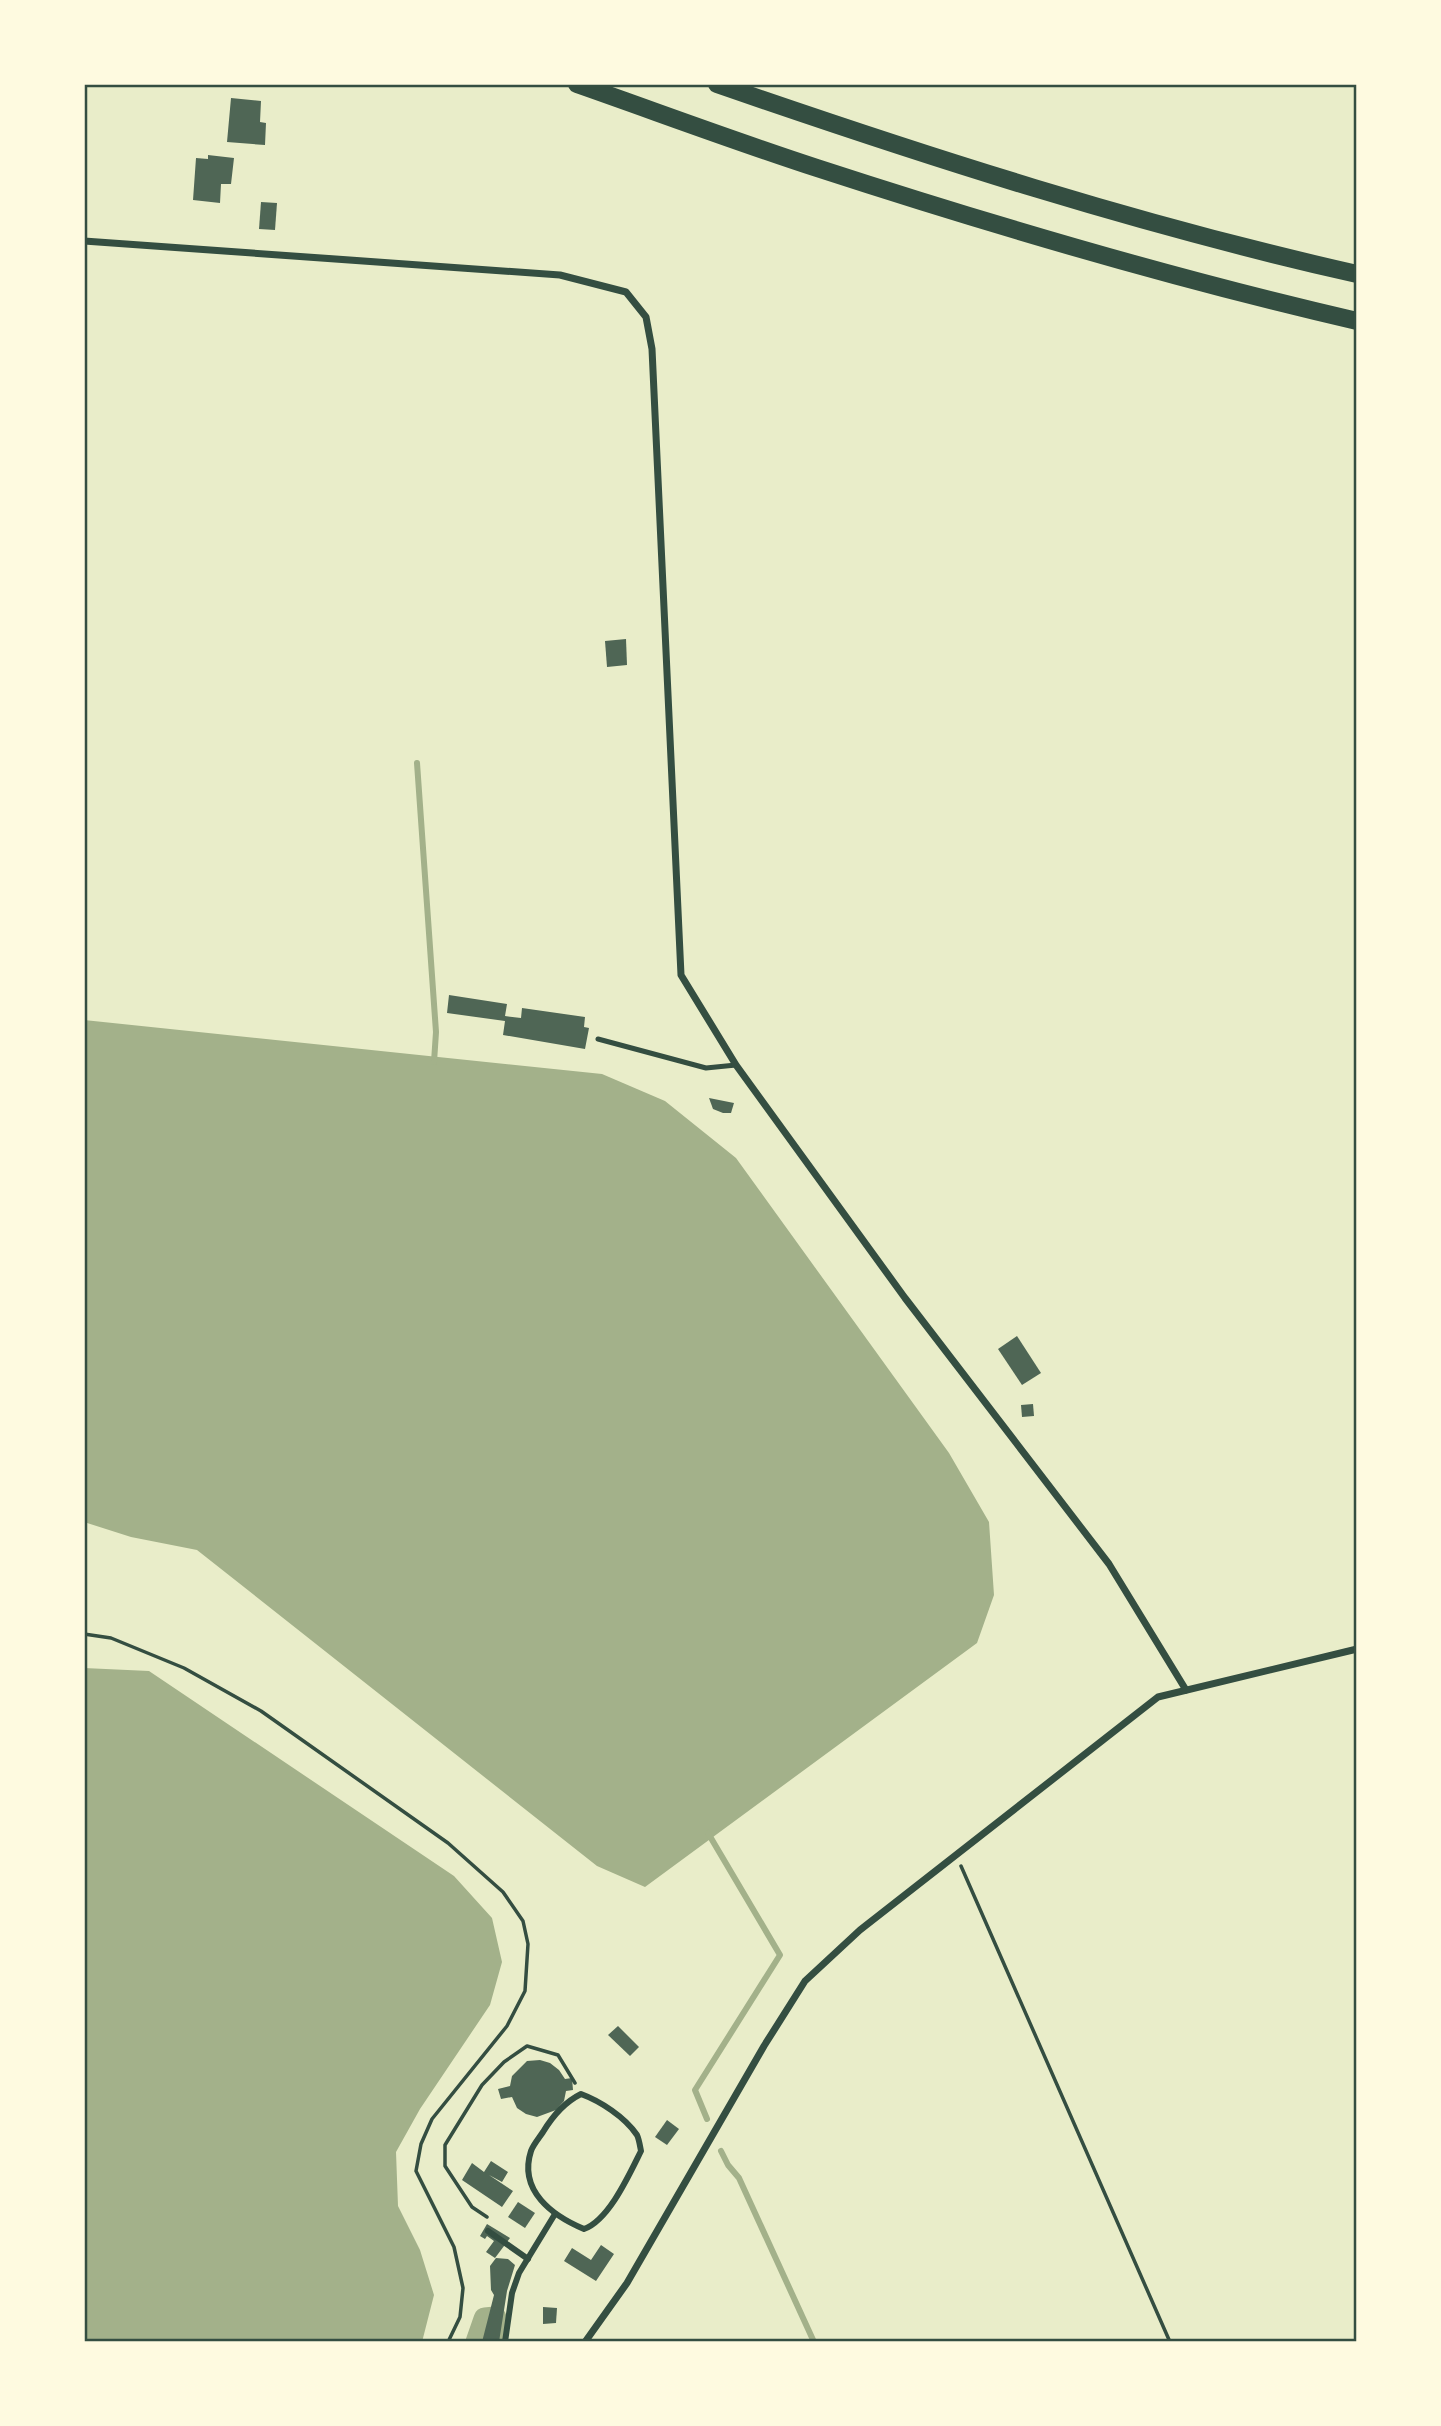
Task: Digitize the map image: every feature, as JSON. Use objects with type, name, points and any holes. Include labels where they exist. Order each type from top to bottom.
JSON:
[{"type":"highway","points":[[577,84],[815,168],[1032,236],[1267,300],[1357,321]]},
{"type":"highway","points":[[717,84],[922,155],[1100,209],[1272,255],[1357,274]]},
{"type":"street","points":[[84,241],[560,275],[626,292],[646,317],[652,349],[681,975],[736,1065],[905,1298],[1109,1564],[1186,1690]]},
{"type":"street","points":[[585,2342],[627,2283],[764,2046],[805,1981],[860,1930],[1158,1697],[1357,1649]]},
{"type":"street","points":[[581,2094],[593,2099],[627,2124],[638,2136],[641,2151],[604,2215],[594,2225],[584,2229],[555,2214],[533,2192],[528,2175],[531,2151],[560,2110],[572,2098],[581,2094]]},
{"type":"street","points":[[505,2342],[512,2293],[519,2273],[555,2214]]},
{"type":"street","points":[[488,2231],[528,2259]]},
{"type":"lane","points":[[598,1039],[706,1068],[736,1065]]},
{"type":"path","points":[[84,1634],[111,1638],[184,1668],[261,1711],[448,1843],[503,1892],[523,1921],[528,1944],[525,1991],[507,2026],[432,2119],[421,2144],[415,2171],[454,2246],[463,2288],[460,2316],[448,2342]]},
{"type":"path","points":[[956,1855],[1170,2342]]},
{"type":"path","points":[[493,2221],[472,2207],[445,2166],[445,2145],[482,2085],[504,2062],[527,2046],[558,2055],[581,2094]]},
{"type":"shaded area","points":[[84,1020],[602,1074],[665,1101],[736,1158],[949,1453],[989,1522],[994,1595],[977,1643],[645,1887],[597,1866],[197,1550],[131,1537],[84,1522]]},
{"type":"shaded area","points":[[84,1668],[149,1671],[454,1876],[492,1918],[502,1962],[490,2005],[420,2109],[396,2152],[398,2206],[420,2250],[434,2295],[422,2342],[84,2342]]},
{"type":"building","points":[[231,98],[261,101],[260,122],[266,123],[265,145],[227,142]]},
{"type":"building","points":[[208,155],[234,158],[231,184],[221,184],[220,203],[193,200],[196,158],[208,159]]},
{"type":"building","points":[[261,202],[277,203],[275,230],[259,229]]},
{"type":"building","points":[[626,639],[627,665],[607,667],[605,641]]},
{"type":"building","points":[[449,995],[507,1004],[505,1016],[521,1018],[522,1008],[585,1017],[584,1027],[589,1028],[585,1049],[503,1035],[505,1021],[447,1013]]},
{"type":"building","points":[[709,1098],[734,1103],[731,1113],[713,1109]]},
{"type":"building","points":[[1017,1336],[1041,1373],[1022,1385],[998,1349]]},
{"type":"building","points":[[1033,1404],[1034,1416],[1022,1417],[1021,1405]]},
{"type":"building","points":[[618,2026],[639,2047],[630,2056],[608,2035]]},
{"type":"building","points":[[540,2060],[550,2063],[565,2079],[572,2078],[573,2090],[566,2091],[564,2101],[556,2110],[537,2117],[517,2108],[512,2097],[501,2099],[498,2089],[510,2086],[512,2076],[527,2061]]},
{"type":"building","points":[[667,2120],[679,2129],[667,2145],[655,2137]]},
{"type":"building","points":[[491,2161],[508,2172],[502,2182],[489,2175],[513,2191],[502,2207],[462,2180],[472,2163],[484,2172]]},
{"type":"building","points":[[518,2202],[535,2213],[525,2228],[508,2217]]},
{"type":"building","points":[[487,2224],[510,2238],[495,2258],[486,2252],[494,2241],[487,2236],[485,2239],[480,2236]]},
{"type":"building","points":[[601,2245],[614,2254],[596,2281],[564,2261],[572,2248],[591,2260]]},
{"type":"building","points":[[496,2258],[508,2259],[515,2265],[507,2291],[499,2342],[482,2342],[494,2295],[491,2290],[490,2266]]},
{"type":"building","points":[[543,2307],[557,2308],[556,2323],[543,2324]]},
{"type":"waterway","points":[[417,763],[436,1032],[434,1062]]},
{"type":"waterway","points":[[707,2119],[695,2090],[780,1955],[708,1833]]},
{"type":"waterway","points":[[721,2151],[739,2178],[814,2342]]},
{"type":"waterway","points":[[477,2342],[485,2319],[495,2318],[491,2342]]}]
